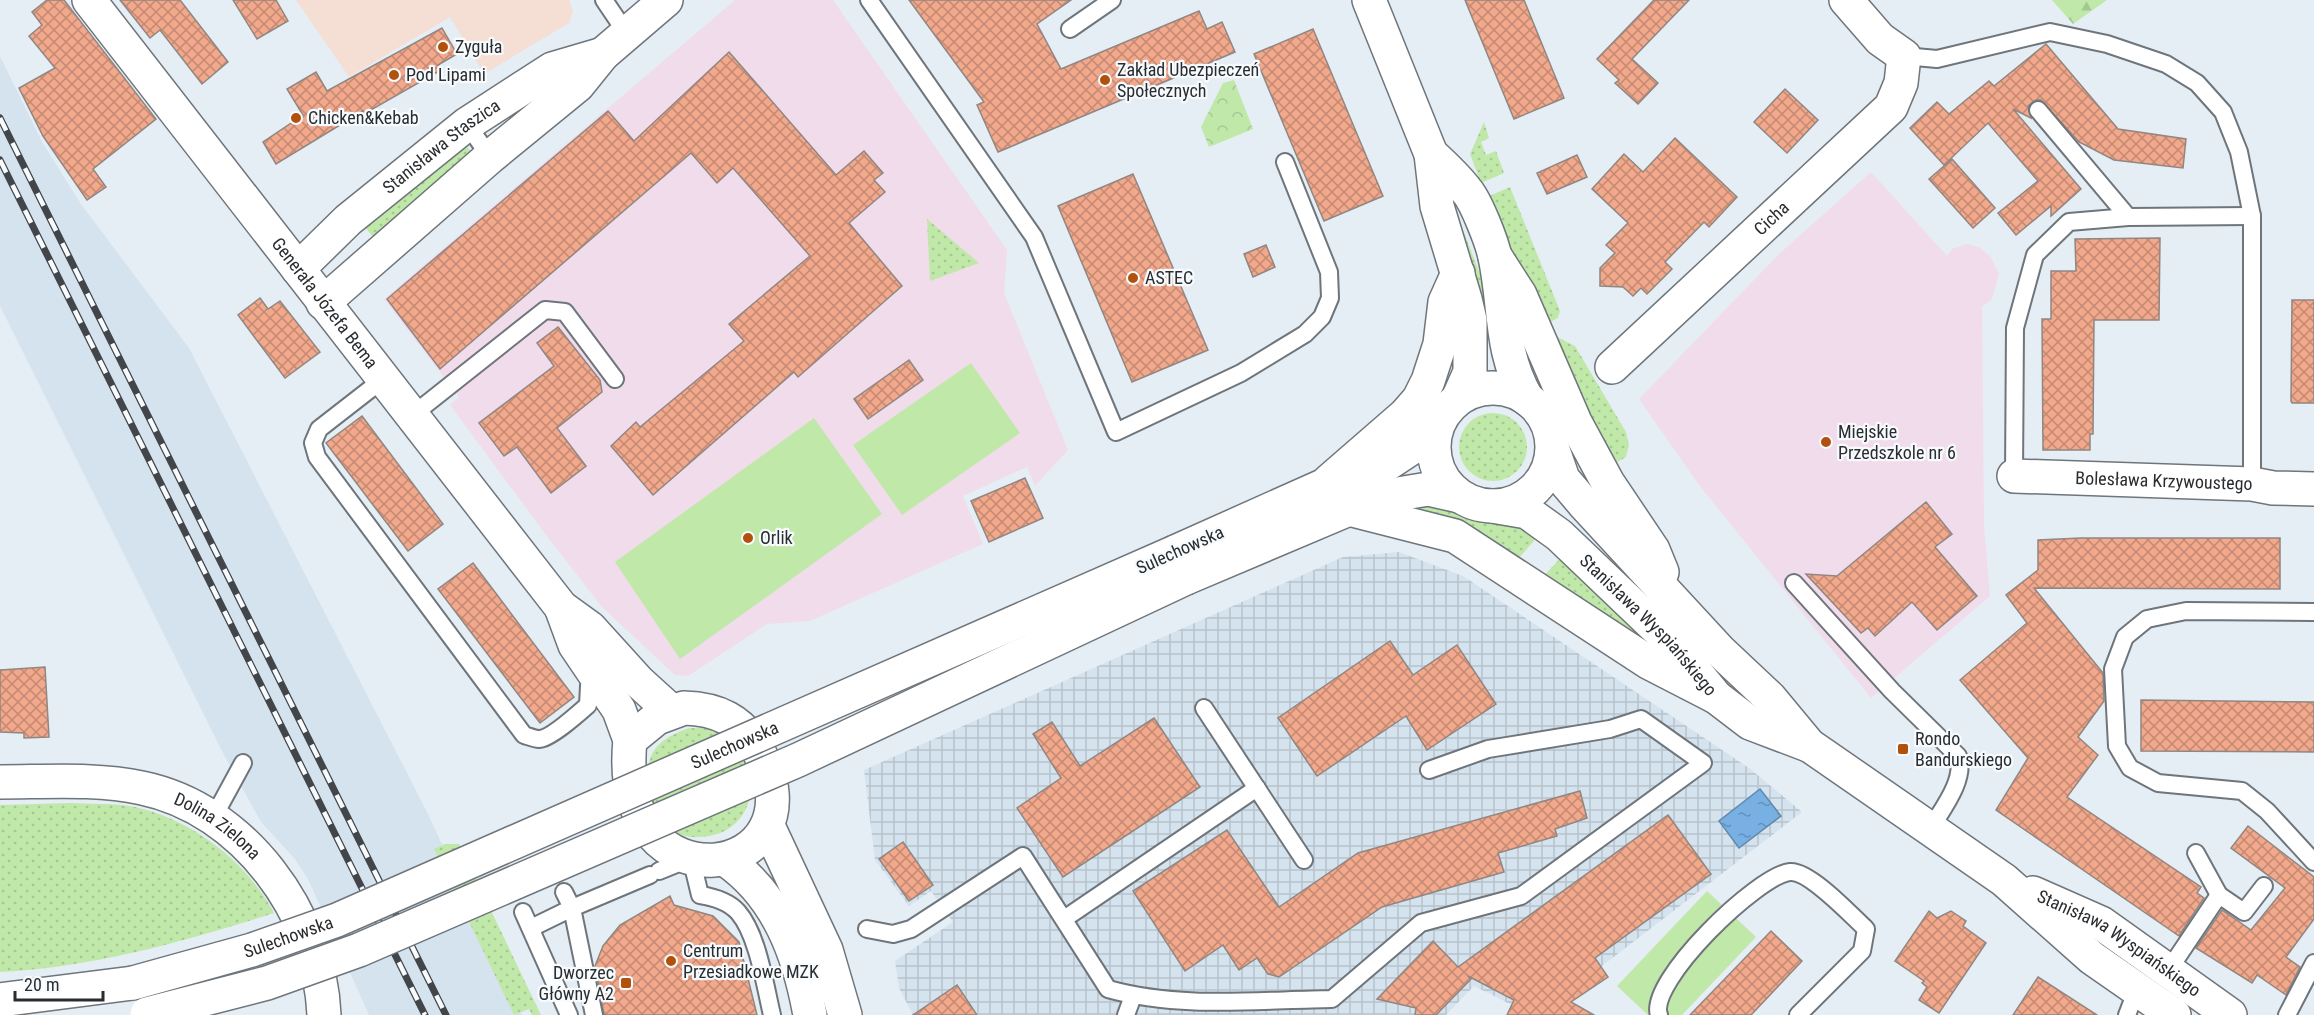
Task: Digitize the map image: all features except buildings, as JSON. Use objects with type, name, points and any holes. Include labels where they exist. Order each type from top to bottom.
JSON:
[{"type":"street","name":"Generała Józefa Bema","points":[[89,0],[410,417],[561,608],[590,628],[639,682],[671,711]]},
{"type":"street","name":"Stanisława Staszica","points":[[324,303],[490,157],[578,85],[615,44],[666,0]]},
{"type":"street","points":[[1369,0],[1431,154],[1437,206],[1470,321],[1470,372],[1449,409],[1434,439],[1435,459],[1444,481],[1458,495],[1471,502],[1492,506],[1516,502],[1533,491],[1546,474],[1552,450],[1550,429],[1542,413],[1527,399],[1512,390],[1491,387],[1449,409]]},
{"type":"street","points":[[1846,0],[1880,39],[1904,57]]},
{"type":"street","name":"Stanisława Staszica","points":[[298,269],[348,220],[468,124],[552,69],[615,44]]},
{"type":"street","name":"Cicha","points":[[1612,367],[1891,107],[1901,83],[1904,57]]},
{"type":"street","points":[[1431,154],[1468,191],[1495,256],[1520,295],[1575,422],[1608,483],[1653,550],[1673,599]]},
{"type":"street","points":[[1495,256],[1500,302],[1511,363],[1527,399]]},
{"type":"street","points":[[1326,485],[1405,415],[1419,399],[1428,381],[1440,344],[1445,302],[1458,273]]},
{"type":"street","name":"Sulechowska","points":[[145,1015],[267,983],[359,950],[798,760],[1181,565],[1326,485],[1372,474],[1416,445],[1449,409]]},
{"type":"street","name":"Stanisława Wyspiańskiego","points":[[1552,450],[1563,479],[1719,650],[1770,698],[1809,745]]},
{"type":"street","name":"Bolesława Krzywoustego","points":[[2014,476],[2252,483],[2273,488],[2314,489]]},
{"type":"street","name":"Sulechowska","points":[[0,1000],[133,983],[252,950],[337,920],[1181,565],[1398,494],[1428,489],[1458,495]]},
{"type":"street","name":"Stanisława Wyspiańskiego","points":[[1492,506],[1527,512],[1558,535],[1669,640],[1716,697],[1750,723],[1809,745],[1931,828],[2004,880],[2091,958],[2132,1002],[2174,1015]]},
{"type":"street","points":[[1349,509],[1455,536],[1648,662],[1716,697]]},
{"type":"street","name":"Generała Józefa Bema","points":[[561,608],[575,645],[619,710],[630,740]]},
{"type":"street","points":[[768,826],[755,844],[726,860],[715,862],[691,858],[673,850],[651,834],[637,815],[628,774],[630,740],[657,718],[684,708],[712,711],[728,716],[749,734],[762,758],[770,785],[768,826],[826,950],[844,1015]]},
{"type":"street","name":"Dolina Zielona","points":[[0,782],[70,782],[143,788],[188,805],[212,820],[255,854],[272,873],[299,917],[320,976],[324,1015]]},
{"type":"street","points":[[726,860],[746,874],[777,911],[790,942],[810,1015]]},
{"type":"street","name":"Stanisława Wyspiańskiego","points":[[2004,880],[2101,923],[2230,1015]]},
{"type":"lane","points":[[604,0],[615,44]]},
{"type":"lane","points":[[869,0],[1035,237],[1116,432],[1241,373],[1305,334],[1322,317],[1330,298],[1329,272],[1285,162]]},
{"type":"lane","points":[[1070,28],[1112,0]]},
{"type":"lane","points":[[1904,57],[1937,59],[2050,32],[2107,44],[2166,64],[2197,83],[2223,112],[2239,152],[2252,216],[2252,483]]},
{"type":"lane","points":[[2038,110],[2128,217]]},
{"type":"lane","points":[[468,124],[490,157]]},
{"type":"lane","points":[[2014,476],[2015,328],[2035,255],[2069,222],[2128,217],[2252,216]]},
{"type":"lane","points":[[410,417],[545,310],[565,312],[615,379]]},
{"type":"lane","points":[[382,380],[319,429],[313,443],[317,457],[524,735],[539,739],[547,737],[588,705],[589,686],[595,674]]},
{"type":"lane","points":[[1794,583],[1892,691],[1958,756],[1961,764],[1959,775],[1931,828]]},
{"type":"lane","points":[[2314,612],[2186,611],[2147,619],[2125,637],[2113,669],[2117,746],[2130,768],[2158,783],[2242,790],[2267,812],[2314,862]]},
{"type":"lane","points":[[1204,708],[1304,860]]},
{"type":"lane","points":[[867,929],[893,934],[911,929],[1023,856],[1108,989],[1133,996],[1168,1000],[1332,999],[1421,923],[1521,896],[1703,763],[1641,719],[1610,729],[1488,749],[1429,770]]},
{"type":"lane","points":[[212,820],[243,763]]},
{"type":"lane","points":[[1064,919],[1257,788]]},
{"type":"lane","points":[[2196,853],[2219,895],[2244,912],[2265,886]]},
{"type":"lane","points":[[531,928],[572,908],[691,858],[700,895],[715,897],[737,911],[746,926],[772,1015]]},
{"type":"lane","points":[[1659,1015],[1657,1010],[1663,987],[1690,950],[1768,882],[1790,872],[1805,875],[1866,929],[1862,951],[1798,1015]]},
{"type":"lane","points":[[564,892],[572,908],[594,1015]]},
{"type":"lane","points":[[2168,971],[2219,895]]},
{"type":"lane","points":[[523,912],[570,1015]]},
{"type":"lane","points":[[2287,1015],[2314,963]]},
{"type":"lane","points":[[1126,1015],[1133,996]]},
{"type":"shaded area","points":[[296,0],[569,0],[573,11],[569,23],[484,74],[450,17],[349,77]]},
{"type":"shaded area","points":[[735,0],[833,0],[1007,250],[1004,293],[1068,450],[1035,486],[1027,467],[963,496],[983,544],[810,621],[767,624],[688,676],[675,675],[602,607],[549,539],[450,405],[459,397],[384,299]]},
{"type":"shaded area","points":[[0,56],[42,142],[81,204],[189,348],[426,810],[522,1015],[369,1015],[308,879],[294,858],[261,822],[224,755],[0,306]]},
{"type":"shaded area","name":"Miejskie Przedszkole nr 6","points":[[1871,172],[1947,256],[1952,249],[1966,244],[1979,247],[1991,257],[1999,274],[1992,299],[1982,307],[1984,526],[1990,596],[1871,698],[1699,485],[1639,399],[1779,254]]},
{"type":"shaded area","points":[[1399,552],[1463,576],[1749,768],[1802,812],[1576,986],[1528,1013],[1474,986],[1446,1015],[913,1015],[899,988],[895,961],[953,922],[931,891],[909,906],[875,860],[864,770],[1343,557]]},
{"type":"green space","points":[[2052,0],[2107,0],[2073,24]]},
{"type":"green space","points":[[1234,80],[1253,129],[1209,147],[1201,127],[1223,83]]},
{"type":"green space","points":[[1484,122],[1489,138],[1481,142],[1486,155],[1496,151],[1504,173],[1481,183],[1470,154]]},
{"type":"green space","points":[[466,146],[471,151],[450,173],[374,238],[363,225]]},
{"type":"green space","points":[[1510,187],[1560,311],[1558,318],[1542,326],[1487,197]]},
{"type":"green space","points":[[1452,201],[1483,282],[1493,328],[1481,329]]},
{"type":"green space","points":[[927,219],[979,263],[930,281]]},
{"type":"green space","points":[[1557,337],[1575,346],[1626,432],[1629,445],[1626,457],[1609,467],[1547,341]]},
{"type":"green space","points":[[971,363],[1020,433],[902,515],[853,445]]},
{"type":"green space","points":[[1486,413],[1500,413],[1512,418],[1522,428],[1527,447],[1522,466],[1512,476],[1500,481],[1486,481],[1474,476],[1464,466],[1459,454],[1459,440],[1464,428],[1474,418]]},
{"type":"green space","name":"Orlik","points":[[814,418],[882,514],[680,659],[615,562]]},
{"type":"green space","points":[[1415,499],[1541,533],[1517,560],[1457,522],[1420,511]]},
{"type":"green space","points":[[1563,555],[1656,649],[1543,577]]},
{"type":"green space","points":[[689,728],[712,729],[725,734],[738,746],[751,776],[751,792],[747,807],[738,820],[726,830],[709,836],[682,835],[652,813],[649,783],[650,760],[661,743]]},
{"type":"green space","points":[[70,803],[135,807],[177,822],[216,845],[233,860],[249,876],[274,913],[173,943],[105,959],[0,972],[0,805]]},
{"type":"green space","points":[[445,844],[459,844],[541,1015],[532,1015],[529,1009],[514,1015],[434,849]]},
{"type":"green space","points":[[1707,891],[1756,937],[1682,1015],[1648,1015],[1617,986]]},
{"type":"water","points":[[1760,789],[1781,816],[1739,848],[1719,821]]},
{"type":"railway","points":[[0,118],[446,1015]]},
{"type":"railway","points":[[0,160],[425,1015]]},
{"type":"place","name":"Zyguła","points":[[443,47]]},
{"type":"place","name":"Pod Lipami","points":[[394,75]]},
{"type":"place","name":"Zakład Ubezpieczeń Społecznych","points":[[1105,80]]},
{"type":"place","name":"Chicken&Kebab","points":[[296,118]]},
{"type":"place","name":"ASTEC","points":[[1133,278]]},
{"type":"place","name":"Miejskie Przedszkole nr 6","points":[[1826,442]]},
{"type":"place","name":"Orlik","points":[[748,538]]},
{"type":"place","name":"Rondo Bandurskiego","points":[[1903,749]]},
{"type":"place","name":"Centrum Przesiadkowe MZK","points":[[671,961]]},
{"type":"place","name":"Dworzec Główny A2","points":[[626,983]]}]
